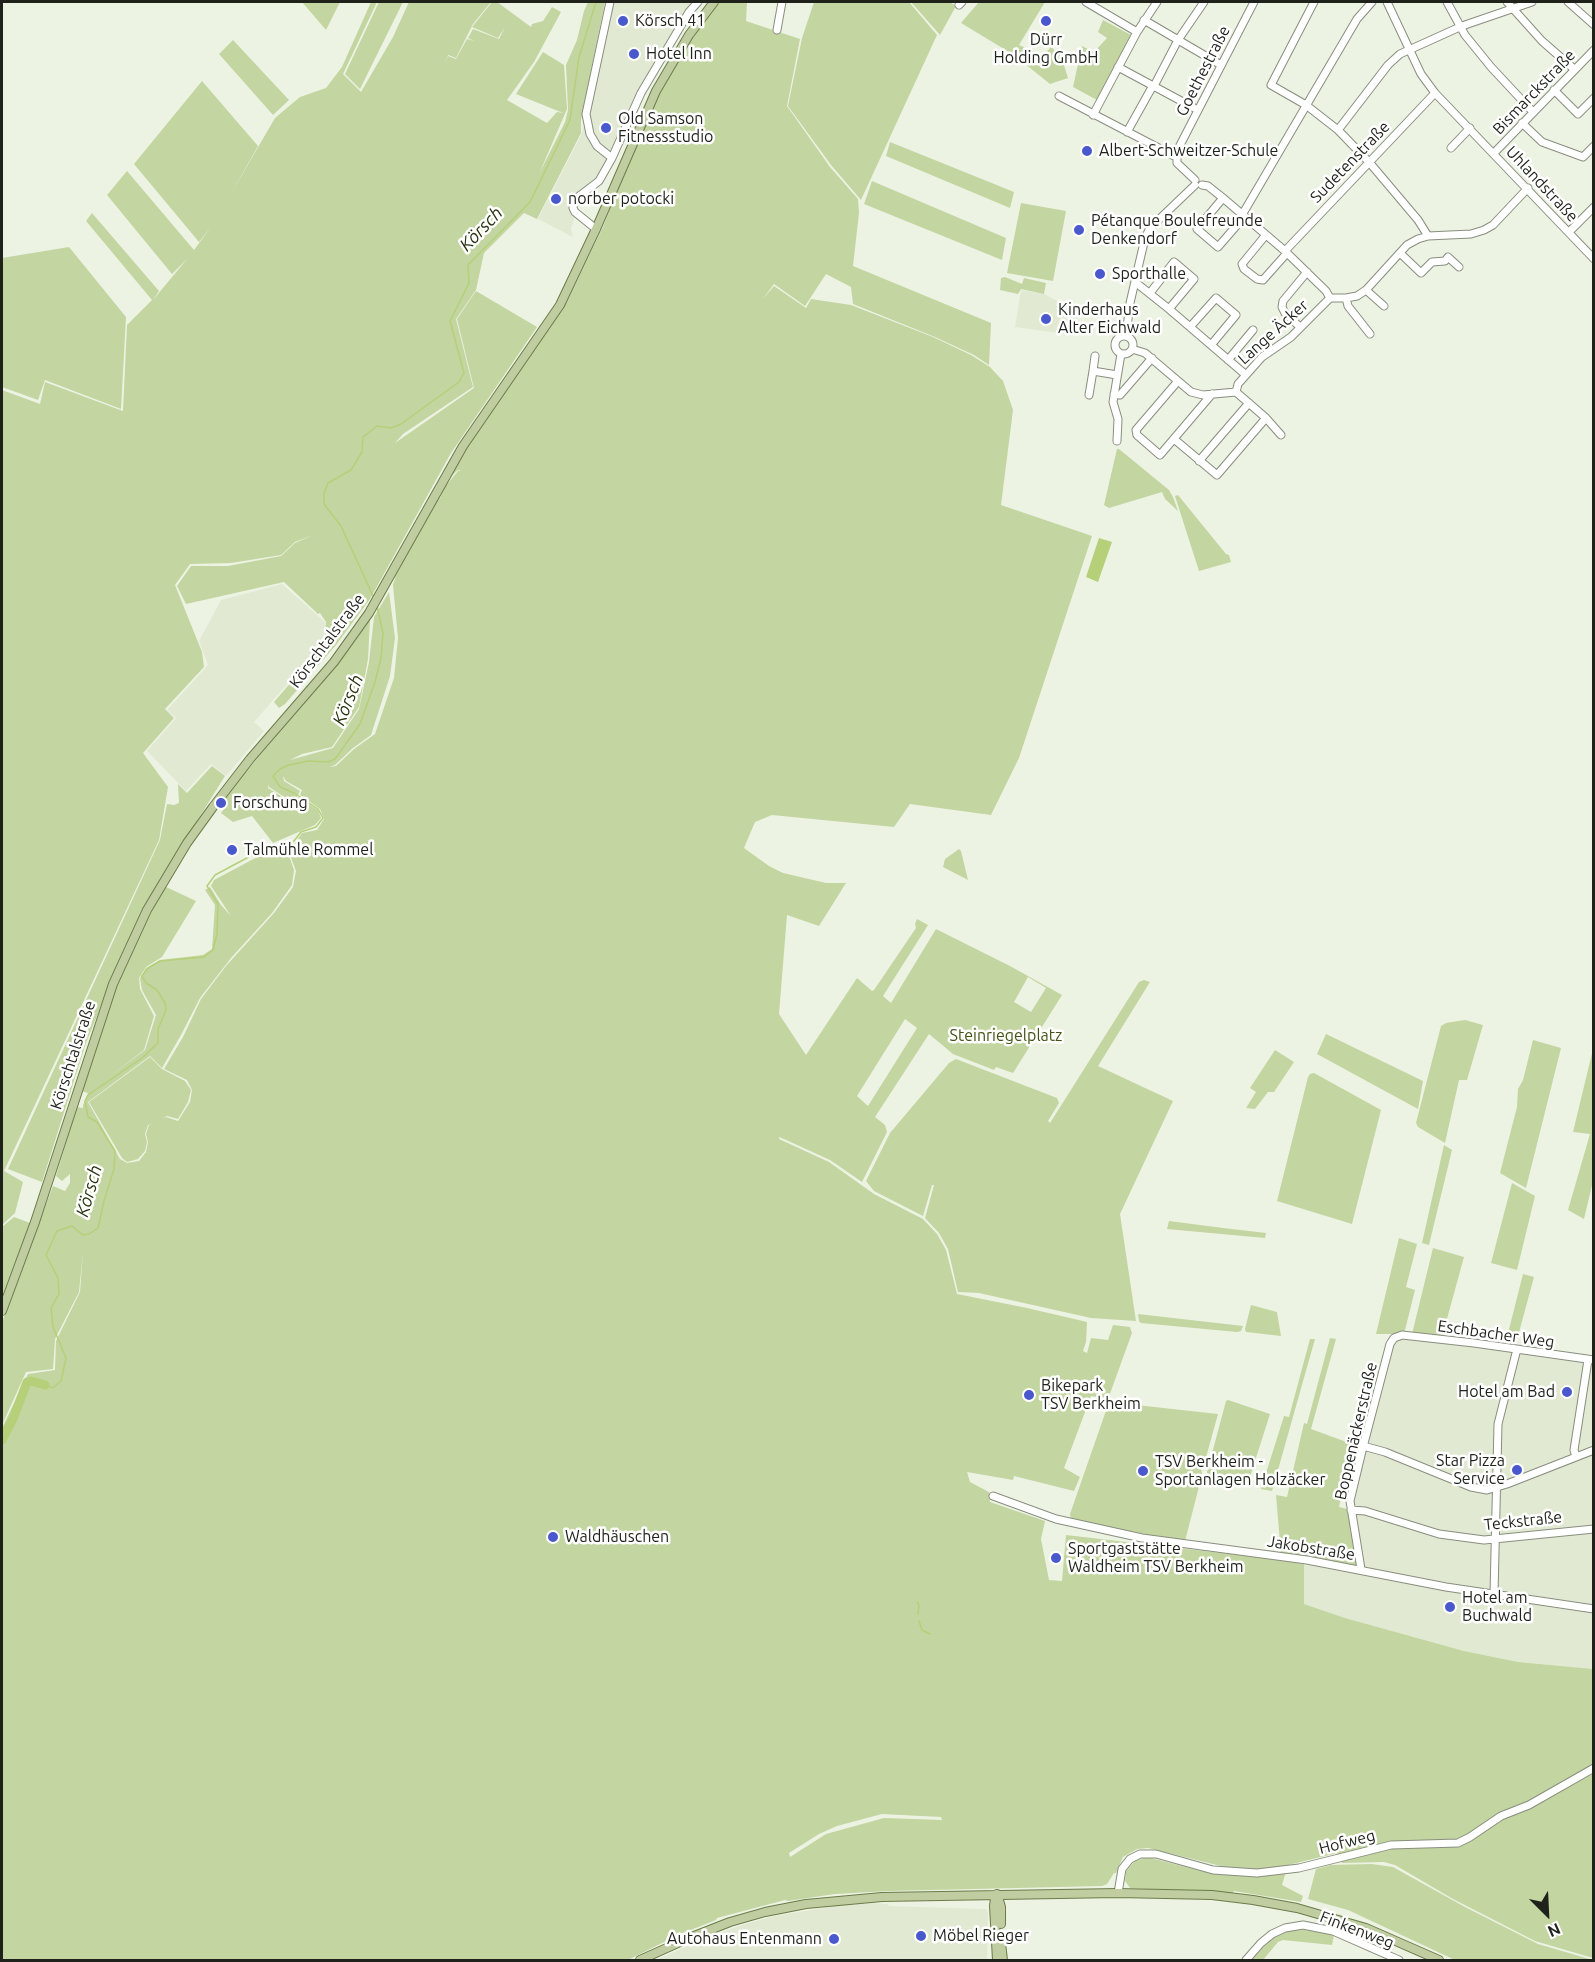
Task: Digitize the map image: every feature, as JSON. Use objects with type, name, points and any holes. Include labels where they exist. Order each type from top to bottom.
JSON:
[{"type":"main road","name":"Körschtalstraße","points":[[2,1311],[36,1222],[113,984],[147,910],[187,843],[213,807],[250,759],[334,662],[369,613],[463,446],[560,305],[660,83],[688,35],[714,2]]},
{"type":"main road","points":[[640,1960],[710,1929],[746,1917],[784,1908],[855,1898],[1118,1893],[1212,1895],[1253,1899],[1297,1908],[1366,1928],[1439,1960]]},
{"type":"main road","points":[[997,1894],[1004,1960]]},
{"type":"main road","points":[[997,1960],[998,1912],[1006,1900],[1016,1894]]},
{"type":"main road","points":[[972,1895],[987,1902],[998,1912]]},
{"type":"street","points":[[610,2],[586,114],[590,134],[597,146],[612,158]]},
{"type":"street","points":[[596,229],[575,212],[574,200],[599,181],[612,158],[641,93],[689,12],[698,2]]},
{"type":"street","points":[[777,30],[782,2]]},
{"type":"street","points":[[1086,2],[1137,32]]},
{"type":"street","points":[[1099,10],[1104,2]]},
{"type":"street","points":[[1093,115],[1137,32],[1157,2]]},
{"type":"street","points":[[1127,132],[1178,40],[1204,2]]},
{"type":"street","name":"Goethestraße","points":[[1176,157],[1254,2]]},
{"type":"street","points":[[1314,2],[1271,85],[1306,105],[1338,130],[1369,162],[1418,220],[1428,236]]},
{"type":"street","points":[[1223,198],[1197,229],[1218,247],[1243,216],[1357,19],[1372,2]]},
{"type":"street","name":"Uhlandstraße","points":[[1387,2],[1420,74],[1435,93],[1528,188],[1593,259]]},
{"type":"street","points":[[1447,2],[1465,35],[1533,112]]},
{"type":"street","points":[[1507,2],[1542,41],[1574,69]]},
{"type":"street","points":[[1338,130],[1392,60],[1400,54],[1462,26],[1532,2]]},
{"type":"street","points":[[1568,2],[1593,25]]},
{"type":"street","points":[[1144,20],[1221,65]]},
{"type":"street","name":"Bismarckstraße","points":[[1494,153],[1593,50]]},
{"type":"street","points":[[1118,67],[1198,110]]},
{"type":"street","points":[[1554,90],[1578,114],[1593,98]]},
{"type":"street","name":"Sudetenstraße","points":[[1265,236],[1242,264],[1244,269],[1257,279],[1263,280],[1286,252],[1435,93]]},
{"type":"street","points":[[1059,96],[1176,157],[1177,163],[1198,183],[1208,186],[1286,252],[1330,297]]},
{"type":"street","points":[[1522,123],[1542,142],[1583,157],[1593,146]]},
{"type":"street","points":[[1451,148],[1470,129]]},
{"type":"street","points":[[1125,336],[1134,282],[1145,238],[1150,228],[1198,183]]},
{"type":"street","name":"Lange Äcker","points":[[1236,392],[1238,384],[1262,357],[1291,337],[1330,297],[1357,296],[1366,290],[1413,242],[1428,236],[1471,234],[1484,230],[1493,225],[1528,188]]},
{"type":"street","points":[[1569,232],[1593,207]]},
{"type":"street","points":[[1400,253],[1421,273],[1432,262],[1445,261],[1448,257],[1459,267]]},
{"type":"street","points":[[1150,293],[1174,262],[1194,279],[1169,309]]},
{"type":"street","points":[[1300,327],[1285,314],[1282,306],[1283,301],[1307,272]]},
{"type":"street","points":[[1134,282],[1246,375]]},
{"type":"street","points":[[1366,290],[1384,306]]},
{"type":"street","points":[[1190,327],[1216,298],[1236,315],[1211,345]]},
{"type":"street","points":[[1346,298],[1348,306],[1371,334]]},
{"type":"street","points":[[1228,360],[1253,330]]},
{"type":"street","points":[[1125,336],[1132,342],[1132,349]]},
{"type":"street","points":[[1125,336],[1118,338],[1115,343],[1116,350],[1121,354],[1126,354],[1132,349]]},
{"type":"street","points":[[1132,349],[1152,358],[1191,392],[1203,395],[1236,392],[1266,418],[1281,435]]},
{"type":"street","points":[[1117,441],[1118,419],[1113,402],[1121,354]]},
{"type":"street","points":[[1089,395],[1095,356]]},
{"type":"street","points":[[1114,394],[1120,395],[1152,358]]},
{"type":"street","points":[[1093,371],[1117,375]]},
{"type":"street","points":[[1178,381],[1136,430],[1137,435],[1160,454],[1212,394]]},
{"type":"street","points":[[1199,461],[1249,403]]},
{"type":"street","points":[[1174,439],[1216,475],[1266,418]]},
{"type":"street","name":"Eschbacher Weg","points":[[1395,1337],[1408,1336],[1591,1360]]},
{"type":"street","name":"Boppenäckerstraße","points":[[1361,1569],[1351,1496],[1390,1344],[1395,1337]]},
{"type":"street","points":[[1494,1594],[1498,1424],[1517,1349]]},
{"type":"street","points":[[1576,1456],[1574,1450],[1591,1360]]},
{"type":"street","points":[[1363,1446],[1385,1452],[1471,1487],[1487,1490],[1593,1450]]},
{"type":"street","name":"Jakobstraße","points":[[993,1496],[1062,1521],[1128,1536],[1296,1558],[1437,1585],[1593,1609]]},
{"type":"street","name":"Teckstraße","points":[[1351,1509],[1365,1511],[1421,1530],[1452,1537],[1495,1539],[1593,1528]]},
{"type":"street","name":"Hofweg","points":[[1118,1893],[1119,1876],[1124,1865],[1133,1856],[1144,1853],[1156,1854],[1214,1870],[1257,1873],[1299,1868],[1391,1845],[1458,1843],[1470,1838],[1501,1816],[1529,1805],[1593,1768]]},
{"type":"street","name":"Finkenweg","points":[[1246,1960],[1272,1934],[1291,1926],[1303,1925],[1333,1931],[1399,1960]]},
{"type":"street","points":[[992,1960],[997,1950]]},
{"type":"shaded area","points":[[610,2],[698,2],[641,93],[599,181],[574,200],[575,217],[571,228],[573,237],[538,219],[582,133]]},
{"type":"shaded area","name":"Kinderhaus Alter Eichwald","points":[[1021,290],[1044,294],[1077,311],[1073,335],[1015,327]]},
{"type":"shaded area","points":[[1099,538],[1112,542],[1098,582],[1086,577]]},
{"type":"shaded area","points":[[282,584],[325,622],[323,643],[254,722],[264,731],[226,776],[211,764],[186,791],[147,751],[176,718],[167,710],[208,665],[199,641],[221,600]]},
{"type":"shaded area","points":[[1403,1339],[1474,1346],[1593,1363],[1593,1669],[1518,1662],[1464,1651],[1345,1618],[1304,1604],[1304,1564],[1362,1573],[1353,1497],[1393,1344]]},
{"type":"shaded area","points":[[872,1903],[889,1906],[986,1909],[988,1913],[987,1960],[656,1960],[703,1939],[774,1916],[835,1906]]},
{"type":"green space","points":[[302,2],[340,2],[326,30]]},
{"type":"green space","points":[[371,2],[377,2],[343,74],[361,92],[393,37],[409,2],[491,2],[473,24],[456,58],[448,55],[445,63],[448,56],[456,59],[467,39],[474,41],[468,38],[473,29],[499,39],[505,27],[498,38],[472,27],[492,2],[497,2],[531,27],[532,24],[543,21],[552,7],[561,12],[534,62],[507,100],[547,123],[557,112],[563,113],[516,94],[543,52],[564,65],[567,109],[539,174],[565,122],[568,110],[566,65],[577,40],[584,11],[588,2],[605,2],[581,120],[581,133],[537,219],[524,213],[484,253],[476,290],[456,319],[473,387],[403,434],[395,443],[474,388],[457,319],[476,291],[537,327],[451,453],[370,599],[336,645],[285,704],[279,708],[274,702],[324,644],[326,622],[320,613],[318,614],[284,582],[186,604],[177,586],[191,566],[228,566],[281,556],[295,543],[313,535],[295,542],[281,555],[231,563],[190,564],[175,585],[202,652],[204,667],[165,709],[174,718],[143,753],[168,787],[159,840],[4,1171],[23,1182],[15,1213],[2,1225],[2,390],[40,404],[45,382],[123,411],[127,325],[152,300],[86,221],[92,213],[159,291],[153,300],[187,259],[172,274],[107,195],[127,171],[194,250],[211,227],[199,242],[134,164],[202,81],[258,146],[229,197],[275,118],[300,97],[326,88],[342,67]]},
{"type":"green space","points":[[379,2],[403,2],[360,89],[345,74]]},
{"type":"green space","name":"Steinriegelplatz","points":[[719,2],[747,2],[746,21],[800,39],[787,106],[830,167],[858,199],[859,213],[853,266],[991,323],[989,365],[974,355],[935,337],[853,304],[851,287],[826,274],[805,306],[774,284],[762,300],[774,286],[806,308],[811,299],[851,305],[933,337],[990,367],[1003,381],[1013,410],[1001,505],[1092,536],[1019,758],[991,815],[910,804],[894,827],[772,815],[755,822],[744,848],[783,873],[826,883],[846,883],[819,926],[787,915],[779,1014],[806,1055],[857,978],[872,991],[874,990],[916,928],[917,919],[928,925],[883,996],[891,1003],[936,929],[1010,966],[1062,995],[1013,1073],[996,1067],[994,1070],[953,1054],[929,1034],[875,1117],[885,1125],[887,1132],[862,1182],[830,1160],[779,1137],[779,1139],[829,1162],[874,1194],[923,1219],[937,1234],[946,1250],[957,1294],[1087,1322],[1083,1351],[1087,1353],[1091,1338],[1108,1340],[1113,1325],[1130,1327],[1132,1333],[1108,1399],[1091,1396],[1064,1468],[1080,1477],[1074,1491],[1014,1476],[1013,1480],[967,1472],[970,1482],[989,1492],[990,1502],[1045,1521],[1041,1539],[1049,1580],[1062,1581],[1066,1535],[1281,1560],[1304,1564],[1304,1604],[1345,1618],[1464,1651],[1518,1662],[1593,1669],[1593,1958],[1535,1941],[1453,1899],[1395,1865],[1384,1862],[1343,1863],[1339,1861],[1337,1853],[1288,1865],[1282,1885],[1303,1896],[1301,1902],[1234,1891],[1232,1894],[1130,1888],[1125,1881],[1126,1871],[1135,1861],[1147,1857],[1225,1875],[1225,1867],[1148,1848],[1137,1849],[1123,1857],[1116,1873],[1107,1884],[1102,1886],[889,1891],[785,1900],[717,1918],[628,1960],[2,1960],[2,1428],[28,1374],[55,1370],[56,1341],[80,1292],[83,1252],[79,1292],[55,1339],[53,1369],[26,1372],[2,1425],[2,1322],[53,1186],[65,1191],[70,1183],[70,1174],[62,1181],[56,1176],[77,1107],[83,1108],[88,1093],[81,1091],[113,991],[164,886],[196,901],[162,957],[146,967],[139,978],[140,989],[154,1016],[144,1050],[110,1076],[145,1050],[156,1015],[142,990],[140,978],[146,968],[160,960],[203,955],[212,949],[215,905],[205,890],[210,887],[231,916],[211,886],[214,880],[261,855],[290,847],[288,853],[294,870],[292,885],[272,913],[231,958],[200,998],[162,1068],[150,1056],[88,1102],[120,1159],[127,1163],[139,1161],[146,1152],[148,1142],[146,1134],[149,1125],[153,1123],[148,1125],[145,1134],[147,1142],[145,1151],[138,1159],[127,1162],[122,1158],[89,1102],[150,1057],[162,1069],[185,1081],[191,1090],[188,1102],[178,1119],[167,1116],[161,1119],[166,1117],[178,1121],[190,1102],[192,1090],[187,1080],[164,1069],[183,1037],[201,999],[226,966],[274,913],[293,887],[296,871],[289,852],[302,833],[317,830],[324,819],[320,809],[300,795],[302,790],[286,781],[283,776],[284,781],[300,791],[294,803],[269,787],[269,784],[268,788],[294,804],[299,797],[318,810],[321,818],[315,825],[273,843],[252,816],[233,822],[221,813],[228,804],[222,800],[337,665],[370,619],[368,659],[359,707],[332,747],[302,754],[290,760],[333,748],[359,709],[369,662],[374,617],[389,592],[395,638],[390,676],[371,735],[335,765],[329,767],[336,766],[375,734],[394,678],[398,638],[393,585],[396,575],[442,489],[439,501],[444,488],[458,471],[461,471],[458,470],[447,480],[487,416],[567,302],[603,227],[648,113],[698,27]],"holes":[[[1028,977],[1046,988],[1031,1012],[1014,1002]],[[905,1019],[917,1028],[868,1106],[857,1096]],[[882,1814],[941,1817],[942,1820],[884,1818],[826,1834],[790,1857],[789,1853],[819,1834],[837,1826]]]},
{"type":"green space","points":[[814,2],[909,2],[937,35],[861,200],[831,165],[788,106],[802,38]]},
{"type":"green space","points":[[911,2],[950,2],[956,6],[940,35]]},
{"type":"green space","points":[[979,2],[1045,2],[1019,45],[1043,56],[1051,47],[1061,56],[1068,78],[1050,84],[1014,55],[961,23]]},
{"type":"green space","points":[[1103,20],[1131,35],[1097,100],[1073,87],[1082,46],[1094,52],[1107,38],[1098,32]]},
{"type":"green space","points":[[233,40],[289,100],[273,115],[219,54]]},
{"type":"green space","points":[[890,142],[1014,192],[1010,208],[886,156]]},
{"type":"green space","points":[[872,181],[1006,238],[1002,260],[864,204]]},
{"type":"green space","points":[[1021,203],[1066,211],[1053,281],[1007,273]]},
{"type":"green space","points":[[69,247],[126,317],[121,409],[45,380],[38,400],[2,387],[2,258]]},
{"type":"green space","points":[[1005,277],[1022,284],[1024,278],[1046,283],[1044,294],[1021,289],[1018,294],[1000,290],[1001,278]]},
{"type":"green space","points":[[1117,449],[1169,490],[1178,511],[1165,499],[1162,492],[1109,508],[1104,505]]},
{"type":"green space","points":[[1178,495],[1229,555],[1231,562],[1199,571],[1175,496]]},
{"type":"green space","points":[[212,766],[225,776],[152,893],[124,949],[86,1043],[42,1182],[8,1169],[160,840],[167,804],[179,803],[178,784],[187,793]]},
{"type":"green space","points":[[959,849],[968,880],[943,867],[945,859]]},
{"type":"green space","points":[[1144,980],[1150,982],[1098,1066],[1173,1101],[1120,1214],[1136,1321],[1091,1318],[979,1293],[958,1292],[948,1249],[939,1233],[925,1218],[934,1185],[932,1185],[923,1216],[874,1191],[866,1181],[890,1133],[949,1063],[956,1059],[1057,1098],[1059,1103],[1048,1121],[1050,1123],[1139,982]]},
{"type":"green space","points":[[1465,1020],[1483,1025],[1467,1080],[1459,1080],[1445,1143],[1418,1127],[1416,1123],[1441,1026]]},
{"type":"green space","points":[[1326,1034],[1423,1081],[1418,1109],[1317,1054]]},
{"type":"green space","points":[[1533,1040],[1561,1048],[1526,1188],[1500,1173],[1517,1107],[1518,1089],[1523,1080]]},
{"type":"green space","points":[[1593,1049],[1593,1181],[1584,1219],[1568,1210],[1590,1134],[1573,1132]]},
{"type":"green space","points":[[1275,1050],[1294,1062],[1274,1092],[1268,1092],[1255,1109],[1246,1108],[1256,1092],[1250,1088]]},
{"type":"green space","points":[[1314,1073],[1381,1110],[1352,1224],[1277,1201],[1308,1077]]},
{"type":"green space","points":[[1444,1145],[1452,1150],[1429,1245],[1422,1243]]},
{"type":"green space","points":[[1512,1183],[1535,1196],[1517,1270],[1491,1263]]},
{"type":"green space","points":[[14,1217],[30,1223],[2,1296],[2,1227]]},
{"type":"green space","points":[[1169,1221],[1266,1233],[1265,1238],[1167,1229]]},
{"type":"green space","points":[[1399,1238],[1417,1244],[1406,1287],[1415,1290],[1404,1334],[1376,1334]]},
{"type":"green space","points":[[1433,1248],[1464,1257],[1442,1337],[1412,1334]]},
{"type":"green space","points":[[1523,1274],[1534,1277],[1515,1347],[1505,1345]]},
{"type":"green space","points":[[1251,1305],[1277,1312],[1281,1336],[1246,1332]]},
{"type":"green space","points":[[1138,1314],[1243,1326],[1241,1331],[1237,1332],[1141,1323]]},
{"type":"green space","points":[[1330,1338],[1336,1339],[1311,1429],[1352,1444],[1339,1507],[1347,1509],[1358,1563],[1354,1566],[1281,1554],[1276,1495],[1287,1497],[1304,1423],[1307,1424]]},
{"type":"green space","points":[[1310,1339],[1315,1339],[1272,1491],[1261,1489],[1284,1416],[1289,1417]]},
{"type":"green space","points":[[1228,1400],[1270,1414],[1247,1486],[1208,1477],[1207,1472]]},
{"type":"green space","name":"TSV Berkheim - Sportanlagen Holzäcker","points":[[1109,1402],[1218,1414],[1205,1461],[1201,1466],[1202,1475],[1185,1541],[1071,1519],[1070,1514]]},
{"type":"green space","points":[[1372,1864],[1393,1867],[1538,1944],[1593,1960],[1455,1960],[1348,1910],[1308,1899],[1316,1869],[1331,1865]]},
{"type":"green space","points":[[1298,1929],[1334,1935],[1332,1945],[1283,1940],[1278,1942],[1263,1960],[1251,1960],[1272,1938],[1285,1931]]},
{"type":"waterway","name":"Körsch","points":[[374,598],[341,526],[324,504],[324,493],[328,483],[351,470],[362,452],[363,437],[377,426],[391,428],[401,424],[459,382],[464,373],[450,321],[469,283],[468,265],[530,202],[570,120],[579,57],[596,2]]},
{"type":"waterway","name":"Körsch","points":[[45,1385],[53,1388],[61,1381],[66,1358],[53,1327],[51,1308],[59,1294],[58,1278],[46,1255],[57,1231],[72,1226],[83,1235],[98,1228],[114,1169],[115,1151],[97,1122],[88,1117],[85,1101],[88,1095],[142,1058],[158,1043],[158,1029],[166,1010],[165,1003],[157,990],[146,983],[142,976],[147,969],[160,961],[204,957],[213,950],[217,934],[218,904],[207,886],[215,875],[258,852],[294,841],[301,832],[316,827],[323,818],[318,809],[294,793],[280,787],[273,776],[280,769],[289,765],[308,761],[328,762],[335,759],[360,724],[381,658],[383,633],[377,606]]},
{"type":"waterway","name":"Körsch","points":[[2,1440],[27,1382],[45,1385]]},
{"type":"waterway","points":[[918,1614],[919,1605]]},
{"type":"waterway","points":[[919,1621],[922,1630],[930,1634]]},
{"type":"place","name":"Körsch 41","points":[[623,21]]},
{"type":"place","name":"Dürr Holding GmbH","points":[[1046,21]]},
{"type":"place","name":"Hotel Inn","points":[[634,54]]},
{"type":"place","name":"Old Samson Fitnessstudio","points":[[606,128]]},
{"type":"place","name":"Albert-Schweitzer-Schule","points":[[1087,151]]},
{"type":"place","name":"norber potocki","points":[[556,199]]},
{"type":"place","name":"Pétanque Boulefreunde Denkendorf","points":[[1079,230]]},
{"type":"place","name":"Sporthalle","points":[[1100,274]]},
{"type":"place","name":"Kinderhaus Alter Eichwald","points":[[1046,319]]},
{"type":"place","name":"Forschung","points":[[221,803]]},
{"type":"place","name":"Talmühle Rommel","points":[[232,850]]},
{"type":"place","name":"Hotel am Bad","points":[[1567,1392]]},
{"type":"place","name":"Bikepark TSV Berkheim","points":[[1029,1395]]},
{"type":"place","name":"Star Pizza Service","points":[[1517,1470]]},
{"type":"place","name":"TSV Berkheim - Sportanlagen Holzäcker","points":[[1143,1471]]},
{"type":"place","name":"Waldhäuschen","points":[[553,1537]]},
{"type":"place","name":"Sportgaststätte Waldheim TSV Berkheim","points":[[1056,1558]]},
{"type":"place","name":"Hotel am Buchwald","points":[[1450,1607]]},
{"type":"place","name":"Möbel Rieger","points":[[921,1936]]},
{"type":"place","name":"Autohaus Entenmann","points":[[834,1939]]}]
